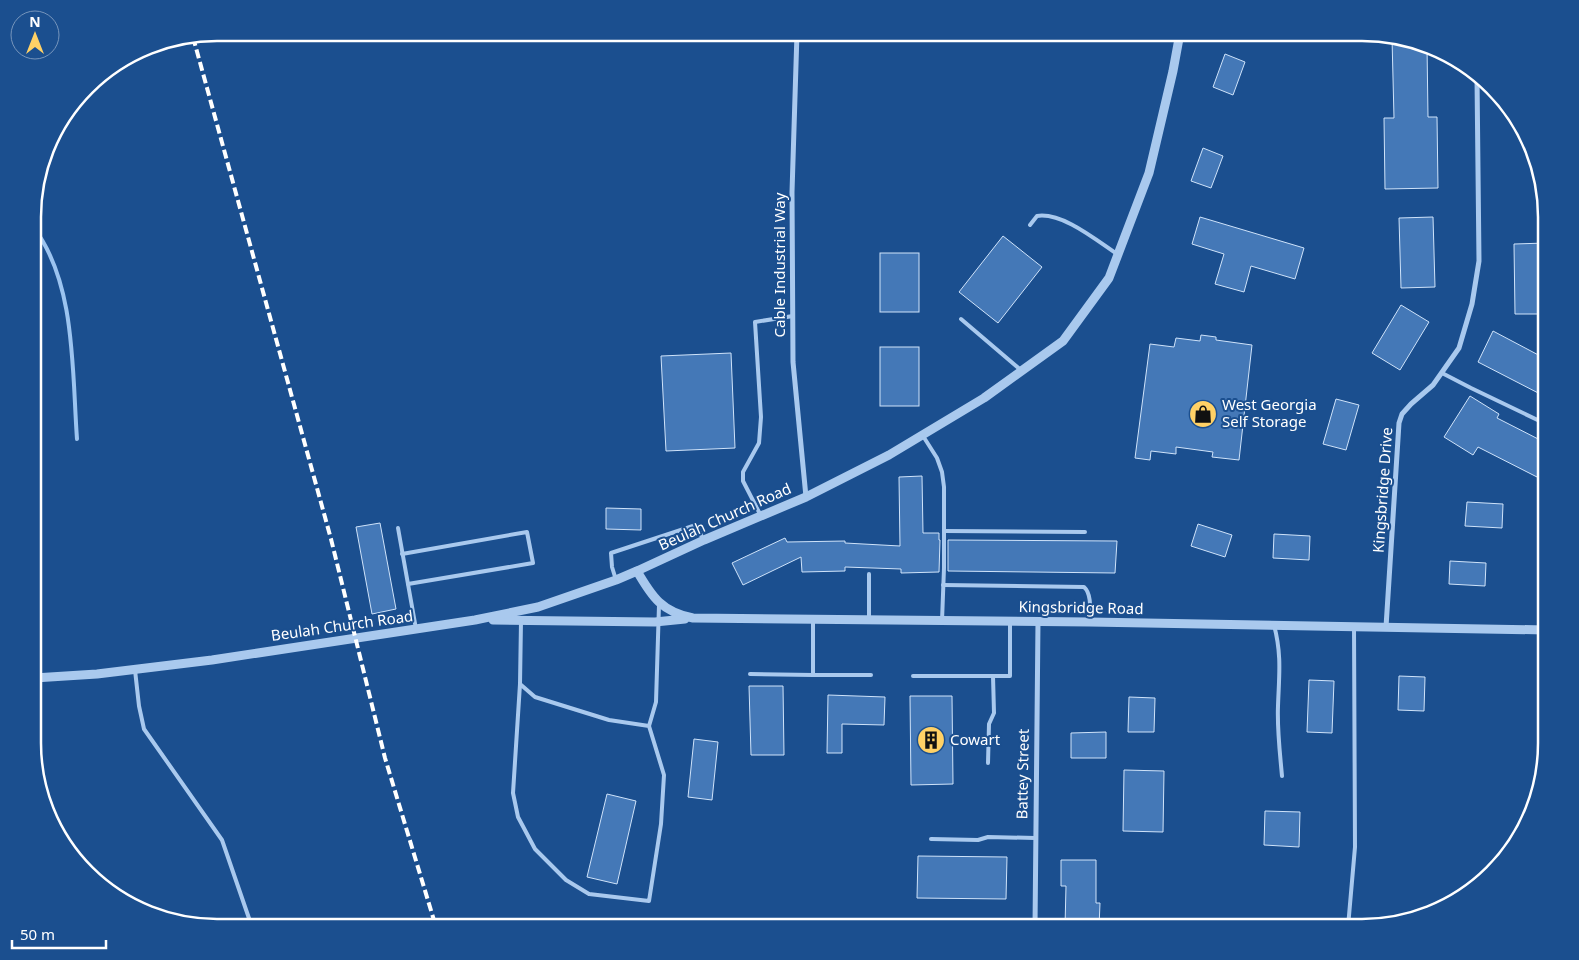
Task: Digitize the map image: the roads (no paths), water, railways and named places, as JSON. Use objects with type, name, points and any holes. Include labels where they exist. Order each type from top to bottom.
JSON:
[{"type":"street","name":"Cable Industrial Way","points":[[798,41],[792,192],[793,362],[806,497]]},
{"type":"street","name":"Beulah Church Road","points":[[41,678],[135,670],[475,620],[521,616],[637,571],[704,540],[806,497],[889,455],[984,398],[1063,341],[1109,278],[1149,173],[1178,41]]},
{"type":"street","name":"Kingsbridge Drive","points":[[1386,627],[1399,423],[1402,414],[1433,385],[1459,348],[1472,304],[1479,260],[1477,84]]},
{"type":"street","name":"Kingsbridge Road","points":[[637,571],[649,592],[659,603],[678,615],[693,618],[1038,621],[1538,630]]},
{"type":"street","points":[[521,616],[659,621],[693,618]]},
{"type":"street","name":"Battey Street","points":[[1034,918],[1038,621]]},
{"type":"lane","points":[[1030,225],[1036,216],[1044,215],[1058,218],[1117,254]]},
{"type":"lane","points":[[761,516],[743,481],[743,472],[759,443],[761,417],[755,322],[793,316]]},
{"type":"lane","points":[[961,319],[1022,370]]},
{"type":"lane","points":[[1442,373],[1537,420]]},
{"type":"lane","points":[[922,435],[937,458],[942,472],[944,487],[942,621]]},
{"type":"lane","points":[[616,580],[612,567],[611,553],[696,525],[704,540]]},
{"type":"lane","points":[[398,528],[416,629]]},
{"type":"lane","points":[[944,530],[1085,532]]},
{"type":"lane","points":[[402,554],[527,532],[533,563],[408,584]]},
{"type":"lane","points":[[868,574],[869,620]]},
{"type":"lane","points":[[943,585],[1084,587],[1089,594],[1090,622]]},
{"type":"lane","points":[[521,616],[520,684],[513,793],[518,817],[535,849],[566,880],[589,894],[649,901],[661,824],[664,775],[649,726],[656,702],[659,603]]},
{"type":"lane","points":[[813,620],[813,675]]},
{"type":"lane","points":[[913,676],[1010,676],[1010,621]]},
{"type":"lane","points":[[1274,625],[1278,642],[1280,668],[1278,724],[1282,776]]},
{"type":"lane","points":[[1349,918],[1354,847],[1354,627]]},
{"type":"lane","points":[[135,670],[144,729],[222,840],[249,919]]},
{"type":"lane","points":[[750,674],[871,675]]},
{"type":"lane","points":[[988,763],[989,724],[994,713],[994,676]]},
{"type":"lane","points":[[520,684],[535,697],[610,720],[649,726]]},
{"type":"lane","points":[[931,839],[1035,838]]},
{"type":"waterway","points":[[41,239],[48,250],[58,275],[65,301],[72,357],[77,439]]},
{"type":"railway","points":[[195,43],[331,539],[385,758],[434,919]]},
{"type":"place","name":"West Georgia Self Storage","points":[[1203,414]]},
{"type":"place","name":"Cowart","points":[[931,740]]}]
